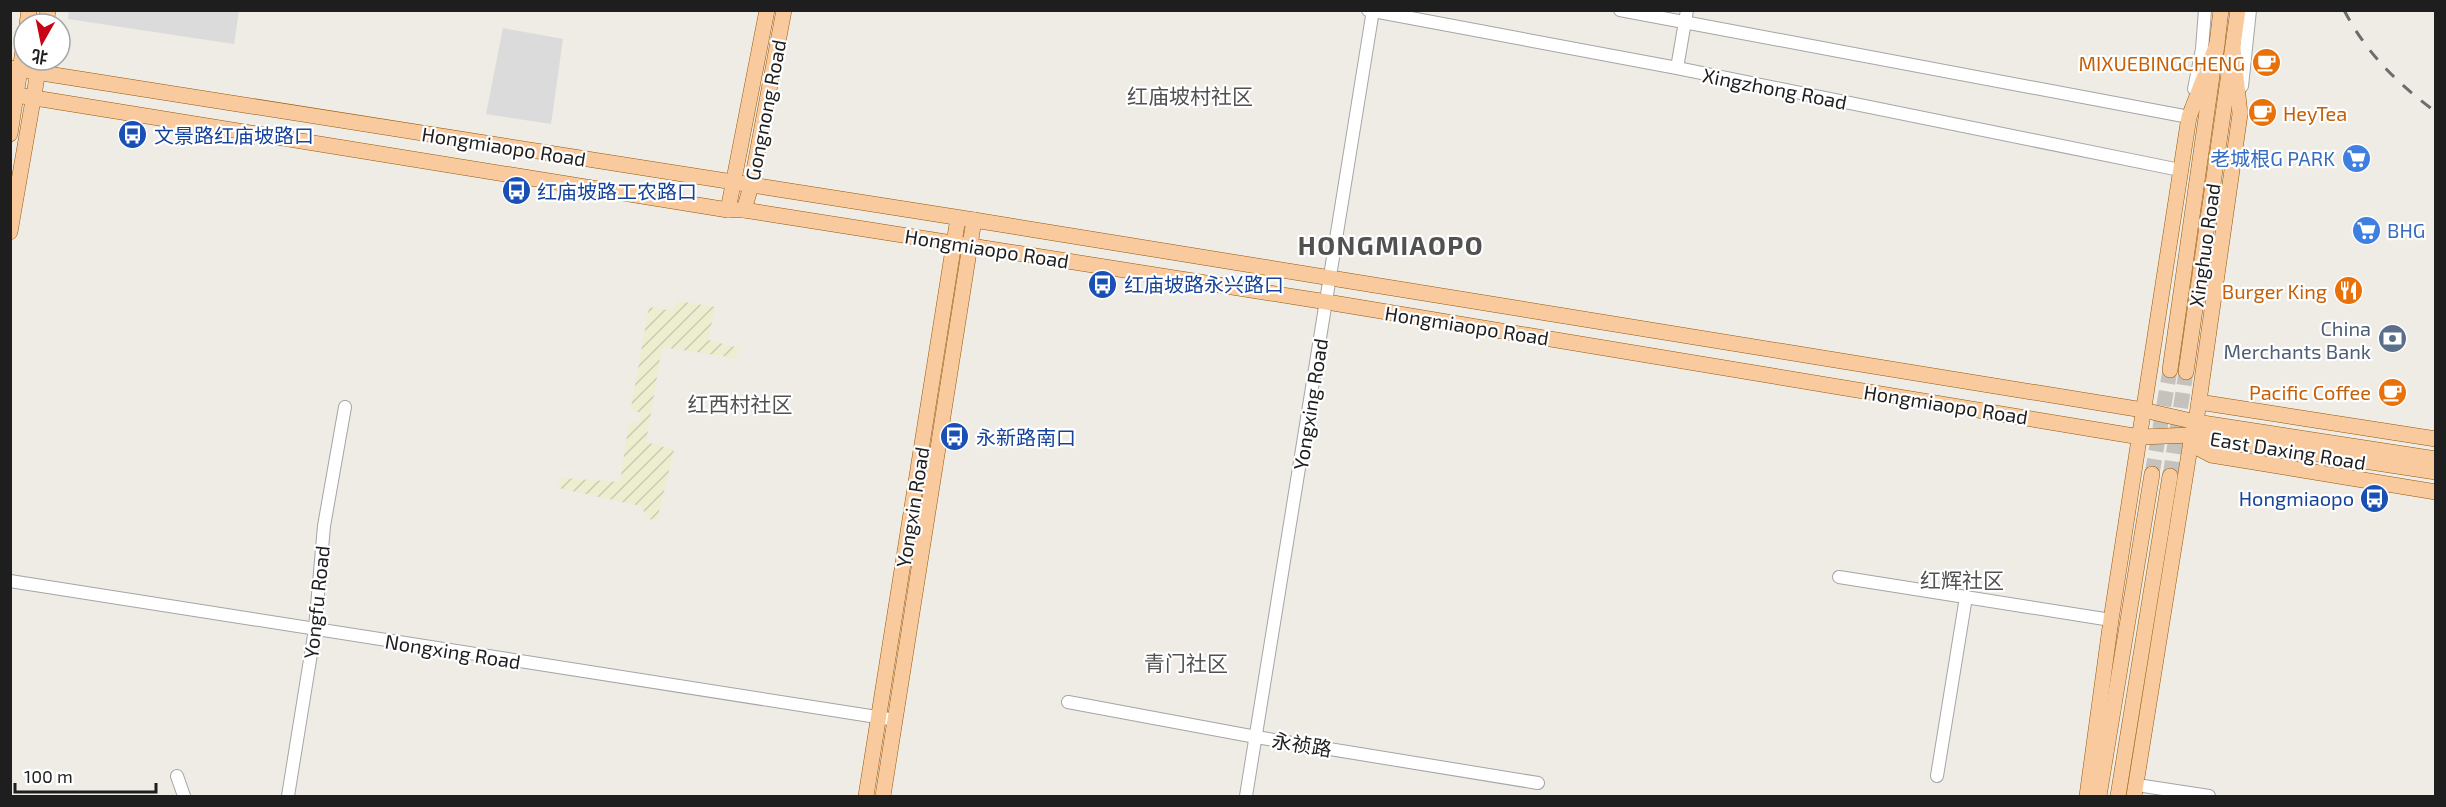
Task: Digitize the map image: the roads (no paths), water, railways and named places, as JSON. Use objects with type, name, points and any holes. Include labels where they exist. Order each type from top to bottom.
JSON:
[{"type":"main road","name":"Gongnong Road","points":[[728,210],[767,10]]},
{"type":"main road","name":"Gongnong Road","points":[[744,210],[751,186],[784,10]]},
{"type":"main road","name":"Xinghuo Road","points":[[2170,370],[2221,10]]},
{"type":"main road","name":"Xinghuo Road","points":[[2186,372],[2238,10]]},
{"type":"main road","points":[[2087,796],[2111,620],[2189,117],[2217,44]]},
{"type":"main road","points":[[2135,791],[2199,402],[2240,114],[2233,49]]},
{"type":"main road","points":[[10,134],[15,72]]},
{"type":"main road","points":[[10,232],[38,72]]},
{"type":"main road","name":"Hongmiaopo Road","points":[[72,72],[751,186],[974,220],[2143,410]]},
{"type":"main road","name":"Hongmiaopo Road","points":[[13,95],[728,210],[744,210],[1327,302],[2140,437]]},
{"type":"main road","name":"Yongxin Road","points":[[866,796],[958,218]]},
{"type":"main road","name":"Yongxin Road","points":[[883,796],[974,220]]},
{"type":"main road","points":[[2199,402],[2436,439]]},
{"type":"main road","name":"East Daxing Road","points":[[2143,410],[2194,428],[2436,472]]},
{"type":"main road","points":[[2194,428],[2196,447],[2211,455],[2436,492]]},
{"type":"main road","name":"East Daxing Road","points":[[2140,437],[2194,428],[2436,459]]},
{"type":"main road","points":[[2099,796],[2152,474]]},
{"type":"main road","points":[[2118,796],[2170,476]]},
{"type":"street","points":[[1620,10],[1686,17],[2189,117],[2202,49],[2205,10]]},
{"type":"street","points":[[2240,114],[2250,10]]},
{"type":"street","name":"Xingzhong Road","points":[[1371,11],[1677,68],[2180,170]]},
{"type":"street","name":"Yongxing Road","points":[[1246,796],[1331,278],[1371,11]]},
{"type":"street","points":[[1677,68],[1686,17]]},
{"type":"street","name":"Yongfu Road","points":[[288,796],[315,629],[324,526],[345,407]]},
{"type":"street","points":[[1839,577],[2111,620]]},
{"type":"street","name":"Nongxing Road","points":[[10,581],[896,720]]},
{"type":"street","points":[[1937,776],[1966,597]]},
{"type":"street","name":"永祯路","points":[[1068,702],[1256,737],[1538,783]]},
{"type":"street","points":[[177,776],[184,796]]},
{"type":"street","points":[[2135,791],[2209,796]]},
{"type":"tunnel","points":[[2152,474],[2170,370]]},
{"type":"tunnel","points":[[2170,476],[2186,372]]},
{"type":"railway","points":[[2344,10],[2362,40],[2384,67],[2436,112]]},
{"type":"place","name":"MIXUEBINGCHENG","points":[[2266,63]]},
{"type":"place","name":"HeyTea","points":[[2262,113]]},
{"type":"place","name":"文景路红庙坡路口","points":[[133,135]]},
{"type":"place","name":"老城根G PARK","points":[[2356,158]]},
{"type":"place","name":"红庙坡路工农路口","points":[[516,191]]},
{"type":"place","name":"BHG","points":[[2366,230]]},
{"type":"place","name":"红庙坡路永兴路口","points":[[1103,284]]},
{"type":"place","name":"Burger King","points":[[2348,291]]},
{"type":"place","name":"China Merchants Bank","points":[[2392,339]]},
{"type":"place","name":"Pacific Coffee","points":[[2392,392]]},
{"type":"place","name":"永新路南口","points":[[955,437]]},
{"type":"place","name":"Hongmiaopo","points":[[2375,498]]},
{"type":"district","name":"红庙坡村社区","points":[[1190,95]]},
{"type":"district","name":"HONGMIAOPO","points":[[1391,244]]},
{"type":"district","name":"红西村社区","points":[[740,403]]},
{"type":"district","name":"红辉社区","points":[[1962,579]]},
{"type":"district","name":"青门社区","points":[[1186,662]]}]
